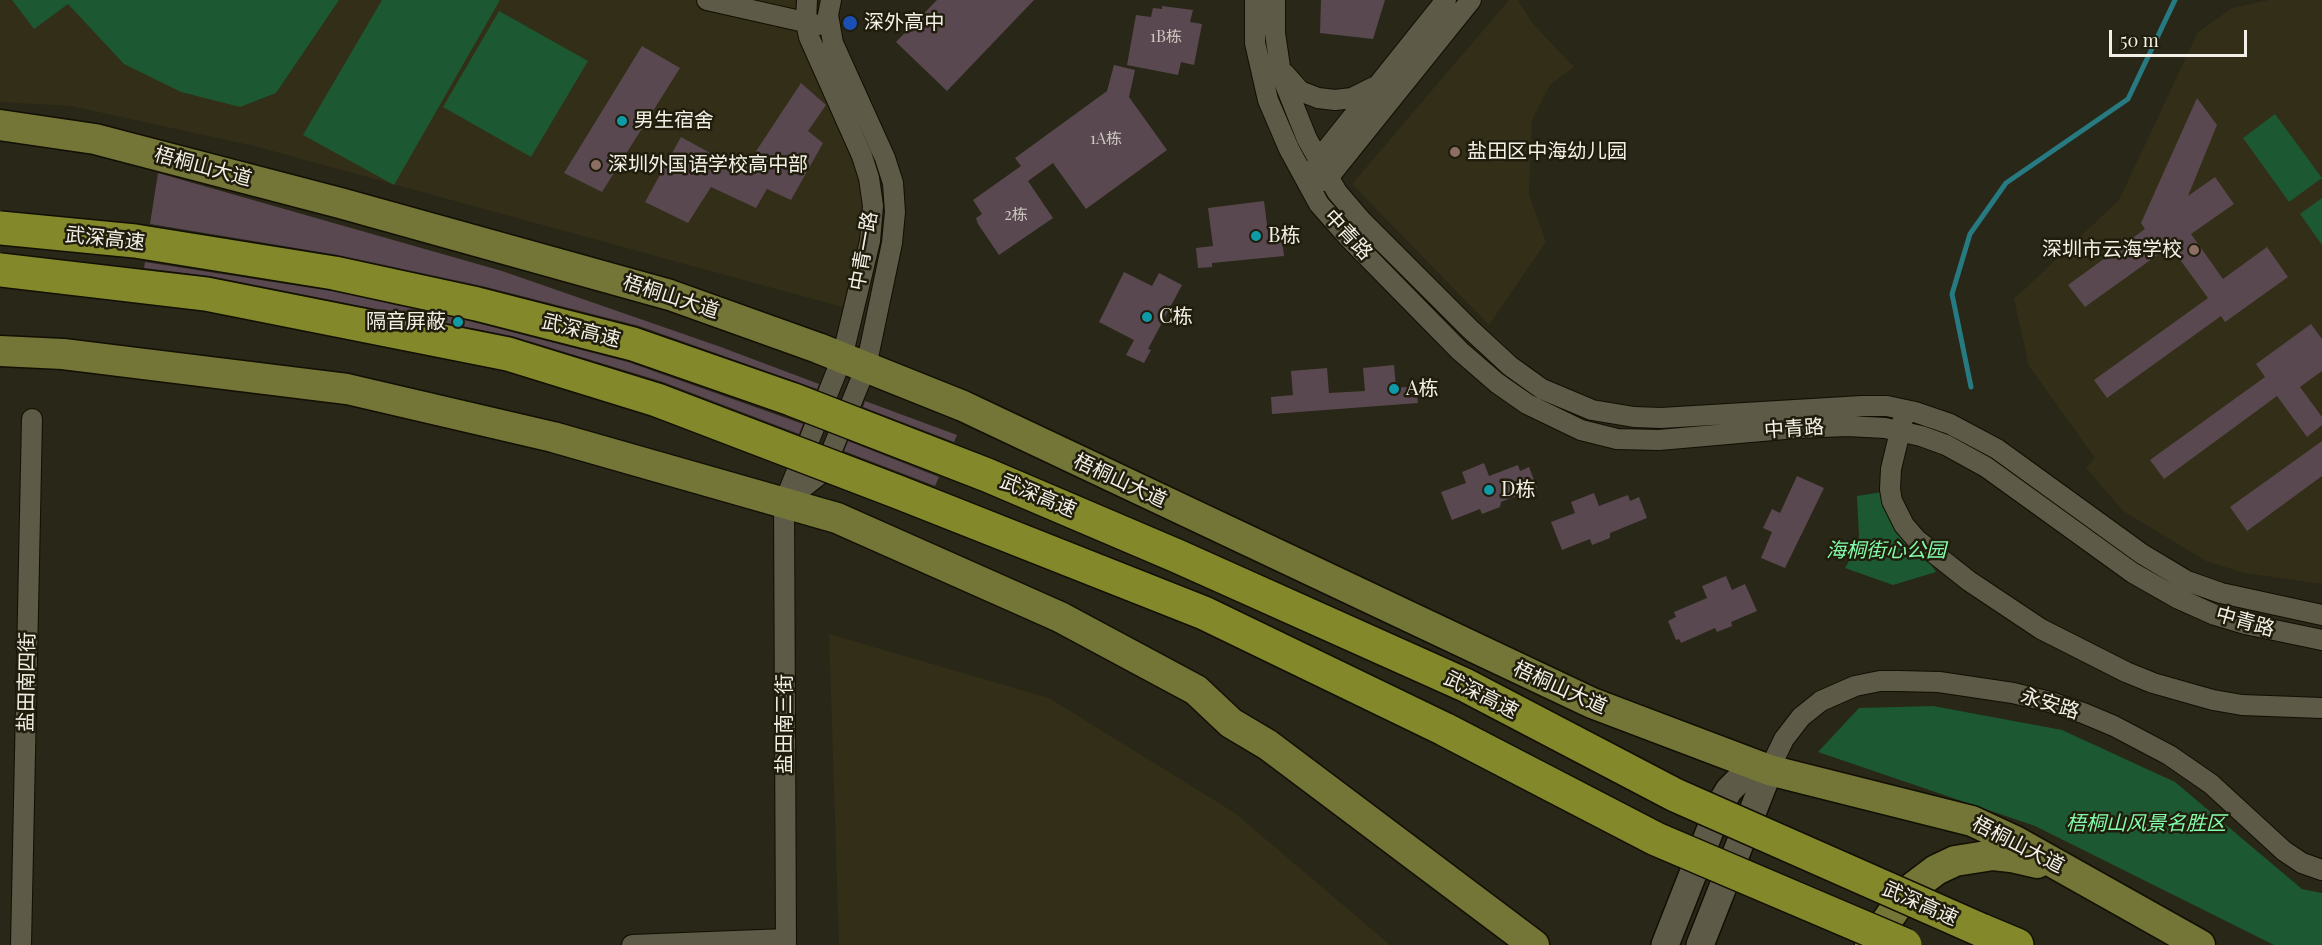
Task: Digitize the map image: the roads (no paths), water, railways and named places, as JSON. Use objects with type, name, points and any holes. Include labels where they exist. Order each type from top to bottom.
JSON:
[{"type":"highway","name":"武深高速","points":[[0,228],[135,241],[334,273],[477,304],[633,344],[780,395],[987,475],[1177,556],[1465,685],[1675,795],[2017,945]]},
{"type":"highway","name":"武深高速","points":[[0,270],[229,298],[508,354],[657,400],[1204,613],[1444,729],[1656,840],[1905,945]]},
{"type":"main road","name":"梧桐山大道","points":[[0,125],[95,139],[329,200],[619,280],[699,305],[854,362],[973,411],[1592,703],[1769,770],[1972,821],[2015,841],[2200,945]]},
{"type":"main road","points":[[0,351],[63,354],[347,389],[553,437],[837,518],[1049,612],[1196,690],[1231,723],[1277,751],[1534,945]]},
{"type":"main road","points":[[1665,945],[1720,805],[1737,782],[1769,770]]},
{"type":"main road","name":"永安路","points":[[1700,945],[1769,770]]},
{"type":"main road","points":[[1870,945],[1907,892],[1929,874],[1954,861],[1993,855],[2012,857],[2077,875]]},
{"type":"street","points":[[706,0],[829,27]]},
{"type":"street","name":"中青一路","points":[[807,0],[806,23],[814,53],[862,156],[869,178],[873,206],[854,362]]},
{"type":"street","name":"中青一路","points":[[831,0],[828,15],[829,27],[840,62],[885,158],[893,183],[895,212],[892,243],[854,362]]},
{"type":"street","points":[[1255,0],[1255,43],[1262,81],[1282,136],[1309,187]]},
{"type":"street","points":[[1275,0],[1276,54],[1287,95],[1318,160]]},
{"type":"street","points":[[1309,187],[1318,160],[1446,0]]},
{"type":"street","name":"中青路","points":[[1471,0],[1328,178],[1309,187],[1319,204],[1348,237],[1480,370],[1527,404],[1562,423],[1600,436],[1635,440],[1821,427],[1872,427],[1900,431],[1946,445],[1973,459],[2133,573],[2177,598],[2215,615],[2245,624],[2322,640]]},
{"type":"street","points":[[1276,54],[1283,72],[1293,86],[1300,92],[1318,99],[1352,98],[1368,91],[1383,79]]},
{"type":"street","name":"中青路","points":[[1318,160],[1346,204],[1483,342],[1527,379],[1572,403],[1608,413],[1660,418],[1839,406],[1877,406],[1906,410],[1950,424],[1997,449],[2142,554],[2187,581],[2221,593],[2322,615]]},
{"type":"street","points":[[784,503],[823,472],[854,362]]},
{"type":"street","points":[[1906,410],[1891,469],[1892,501],[1904,525],[1933,554],[2041,628],[2126,672],[2153,683],[2213,700],[2242,705],[2322,708]]},
{"type":"street","name":"盐田南四街","points":[[21,945],[32,419]]},
{"type":"street","name":"盐田南三街","points":[[784,503],[786,942]]},
{"type":"street","name":"永安路","points":[[1769,770],[1784,739],[1801,717],[1821,701],[1855,686],[1880,681],[1939,682],[2013,693],[2083,713],[2169,754],[2211,784],[2284,851],[2302,863],[2322,870]]},
{"type":"street","points":[[632,945],[786,942]]},
{"type":"waterway","points":[[1971,387],[1952,294],[1970,234],[2006,183],[2128,99],[2175,0]]},
{"type":"place","name":"深外高中","points":[[850,23]]},
{"type":"place","name":"男生宿舍","points":[[622,121]]},
{"type":"place","name":"盐田区中海幼儿园","points":[[1455,152]]},
{"type":"place","name":"深圳外国语学校高中部","points":[[596,165]]},
{"type":"place","name":"B栋","points":[[1256,236]]},
{"type":"place","name":"深圳市云海学校","points":[[2194,250]]},
{"type":"place","name":"C栋","points":[[1147,317]]},
{"type":"place","name":"隔音屏蔽","points":[[458,322]]},
{"type":"place","name":"A栋","points":[[1394,389]]},
{"type":"place","name":"D栋","points":[[1489,490]]},
{"type":"park label","name":"海桐街心公园","points":[[1886,551]]},
{"type":"park label","name":"梧桐山风景名胜区","points":[[2146,824]]}]
